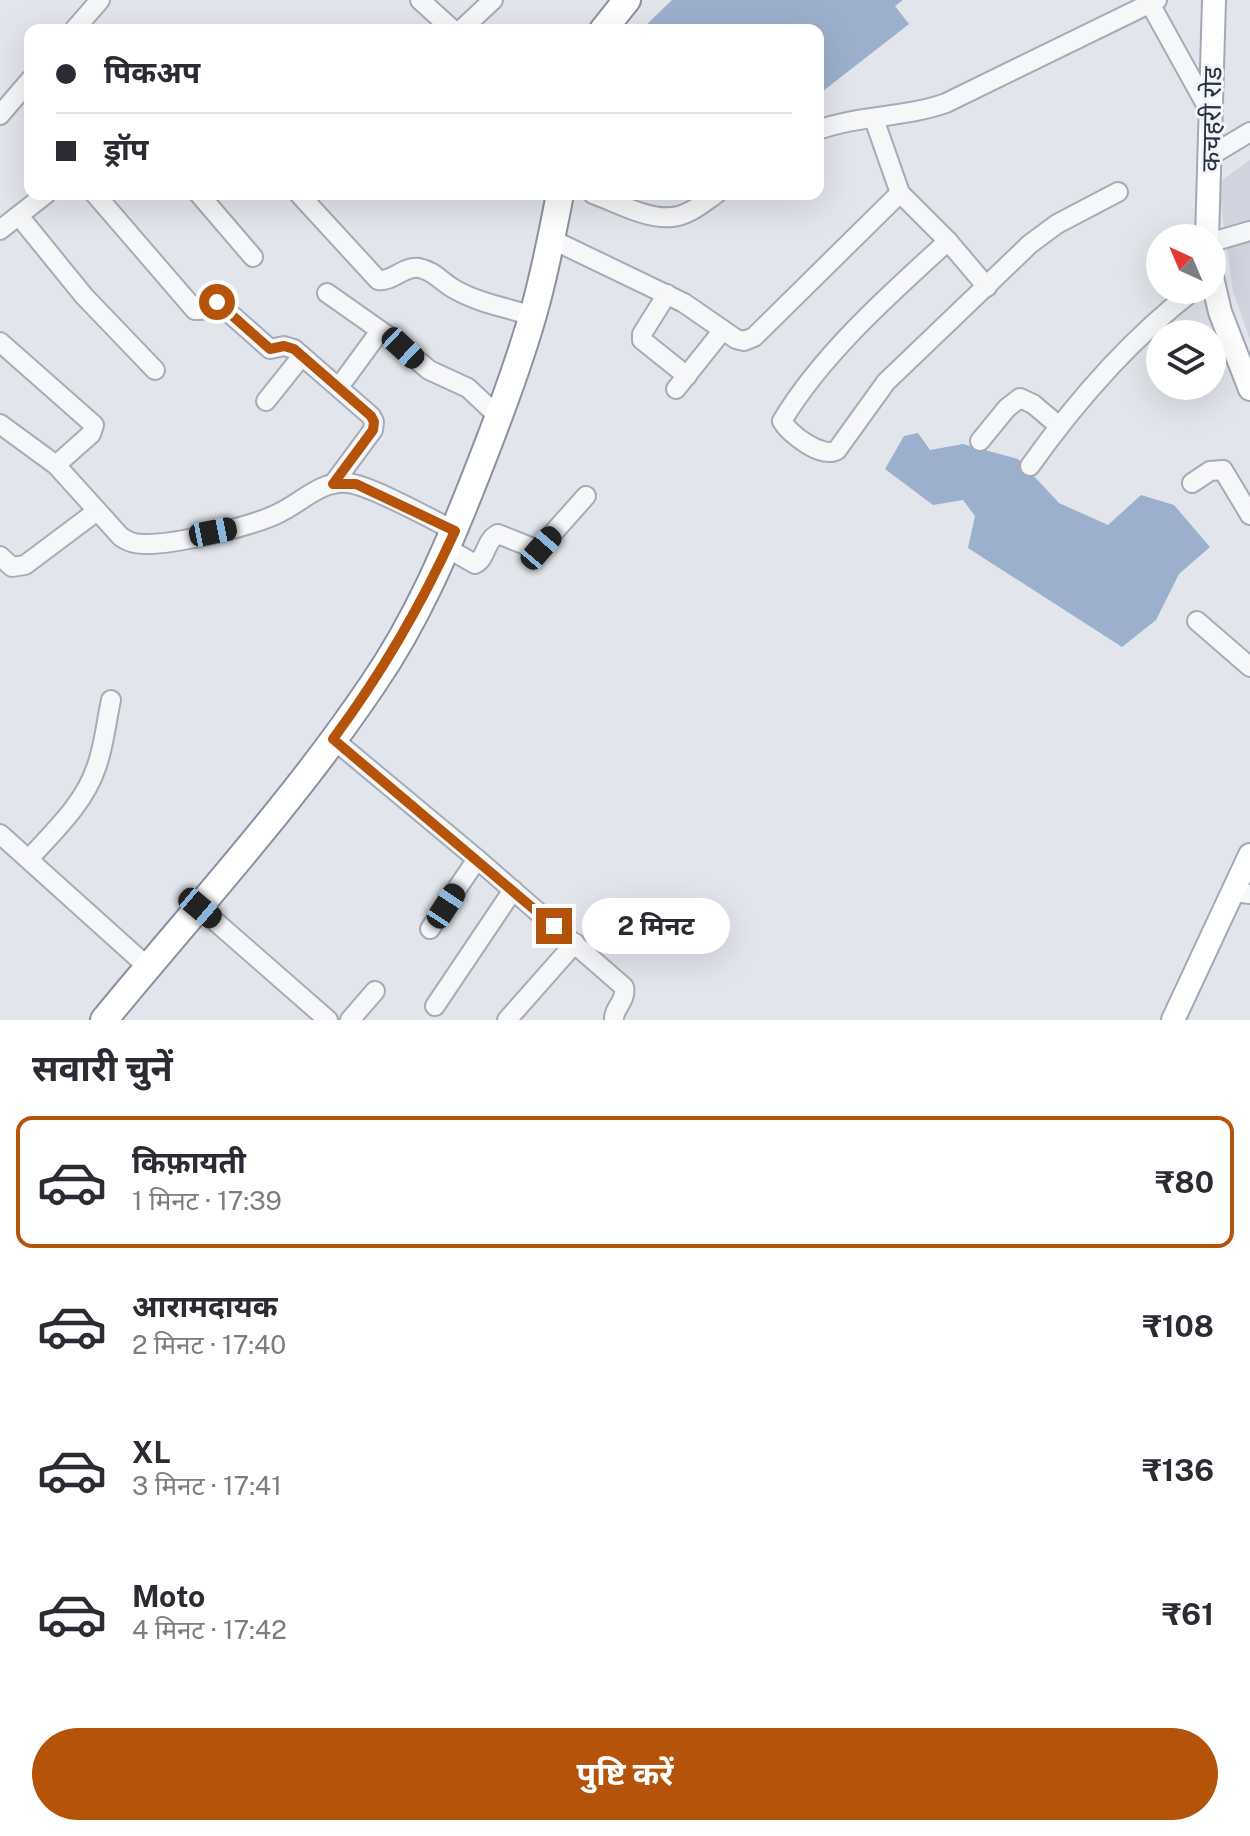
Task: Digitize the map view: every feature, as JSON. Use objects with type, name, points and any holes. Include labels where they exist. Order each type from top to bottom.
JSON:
[{"type":"highway","points":[[608,24],[627,0]]},
{"type":"highway","points":[[104,1020],[200,908],[333,739],[374,684],[410,624],[451,540],[500,418],[533,316],[559,200]]},
{"type":"main road","name":"कचहरी रोड","points":[[1208,224],[1214,0]]},
{"type":"main road","points":[[1218,304],[1250,389]]},
{"type":"main road","points":[[1173,1020],[1241,893],[1250,855]]},
{"type":"street","points":[[79,24],[100,0]]},
{"type":"street","points":[[420,0],[446,24]]},
{"type":"street","points":[[467,24],[493,0]]},
{"type":"street","points":[[824,128],[923,112],[1152,1],[1210,112]]},
{"type":"street","points":[[0,115],[24,87]]},
{"type":"street","points":[[874,119],[900,193],[948,241],[987,287]]},
{"type":"street","points":[[1210,156],[1250,132]]},
{"type":"street","points":[[948,241],[856,328],[786,415],[782,421],[784,426],[823,453],[837,450],[886,382],[1043,233],[1118,192]]},
{"type":"street","points":[[551,239],[667,294],[744,341],[754,337],[900,193]]},
{"type":"street","points":[[0,230],[39,200]]},
{"type":"street","points":[[0,424],[56,465],[121,537],[131,543],[155,544],[261,520],[333,484],[368,439],[374,422],[371,416],[339,387],[289,347],[270,349],[217,302],[195,310],[100,200]]},
{"type":"street","points":[[204,200],[253,257]]},
{"type":"street","points":[[305,200],[378,280],[384,281],[412,268],[421,268],[436,274],[457,291],[533,316]]},
{"type":"street","points":[[610,200],[652,215],[673,217],[688,213],[707,200]]},
{"type":"street","points":[[19,216],[84,296],[155,370]]},
{"type":"street","points":[[1226,238],[1250,231]]},
{"type":"street","points":[[327,293],[429,370],[468,388],[500,418]]},
{"type":"street","points":[[667,294],[642,334],[642,340],[682,382],[723,330]]},
{"type":"street","points":[[1030,466],[1059,426],[1133,341],[1177,304]]},
{"type":"street","points":[[339,387],[380,331]]},
{"type":"street","points":[[0,342],[94,425],[91,434],[56,465]]},
{"type":"street","points":[[266,401],[302,356]]},
{"type":"street","points":[[980,441],[1007,408],[1020,398],[1033,404],[1059,426]]},
{"type":"street","points":[[1192,483],[1210,471],[1223,470],[1250,515]]},
{"type":"street","points":[[333,484],[356,484],[451,540],[475,564],[481,560],[491,539],[498,534],[538,550],[586,496]]},
{"type":"street","points":[[0,556],[12,567],[25,565],[97,511]]},
{"type":"street","points":[[1197,621],[1248,672]]},
{"type":"street","points":[[29,859],[73,809],[89,785],[101,753],[111,700]]},
{"type":"street","points":[[333,739],[624,987],[625,994],[613,1016],[614,1020]]},
{"type":"street","points":[[0,834],[149,968]]},
{"type":"street","points":[[430,929],[477,859]]},
{"type":"street","points":[[435,1006],[513,890]]},
{"type":"street","points":[[200,908],[328,1020]]},
{"type":"street","points":[[507,1020],[575,943]]},
{"type":"street","points":[[350,1020],[375,991]]},
{"type":"shaded area","points":[[1250,160],[1250,339],[1233,291],[1218,183]]},
{"type":"water","points":[[672,0],[903,0],[895,6],[909,24],[824,90],[824,24],[647,24]]},
{"type":"water","points":[[918,433],[930,450],[963,444],[1018,459],[1059,503],[1108,525],[1141,495],[1174,505],[1210,547],[1179,574],[1156,620],[1122,647],[968,548],[975,516],[963,500],[933,505],[885,469],[904,436]]},
{"type":"route","points":[[217,302],[270,349],[284,346],[294,349],[371,416],[373,430],[368,439],[333,484],[356,484],[455,531],[410,624],[374,684],[333,739],[554,926]]}]
